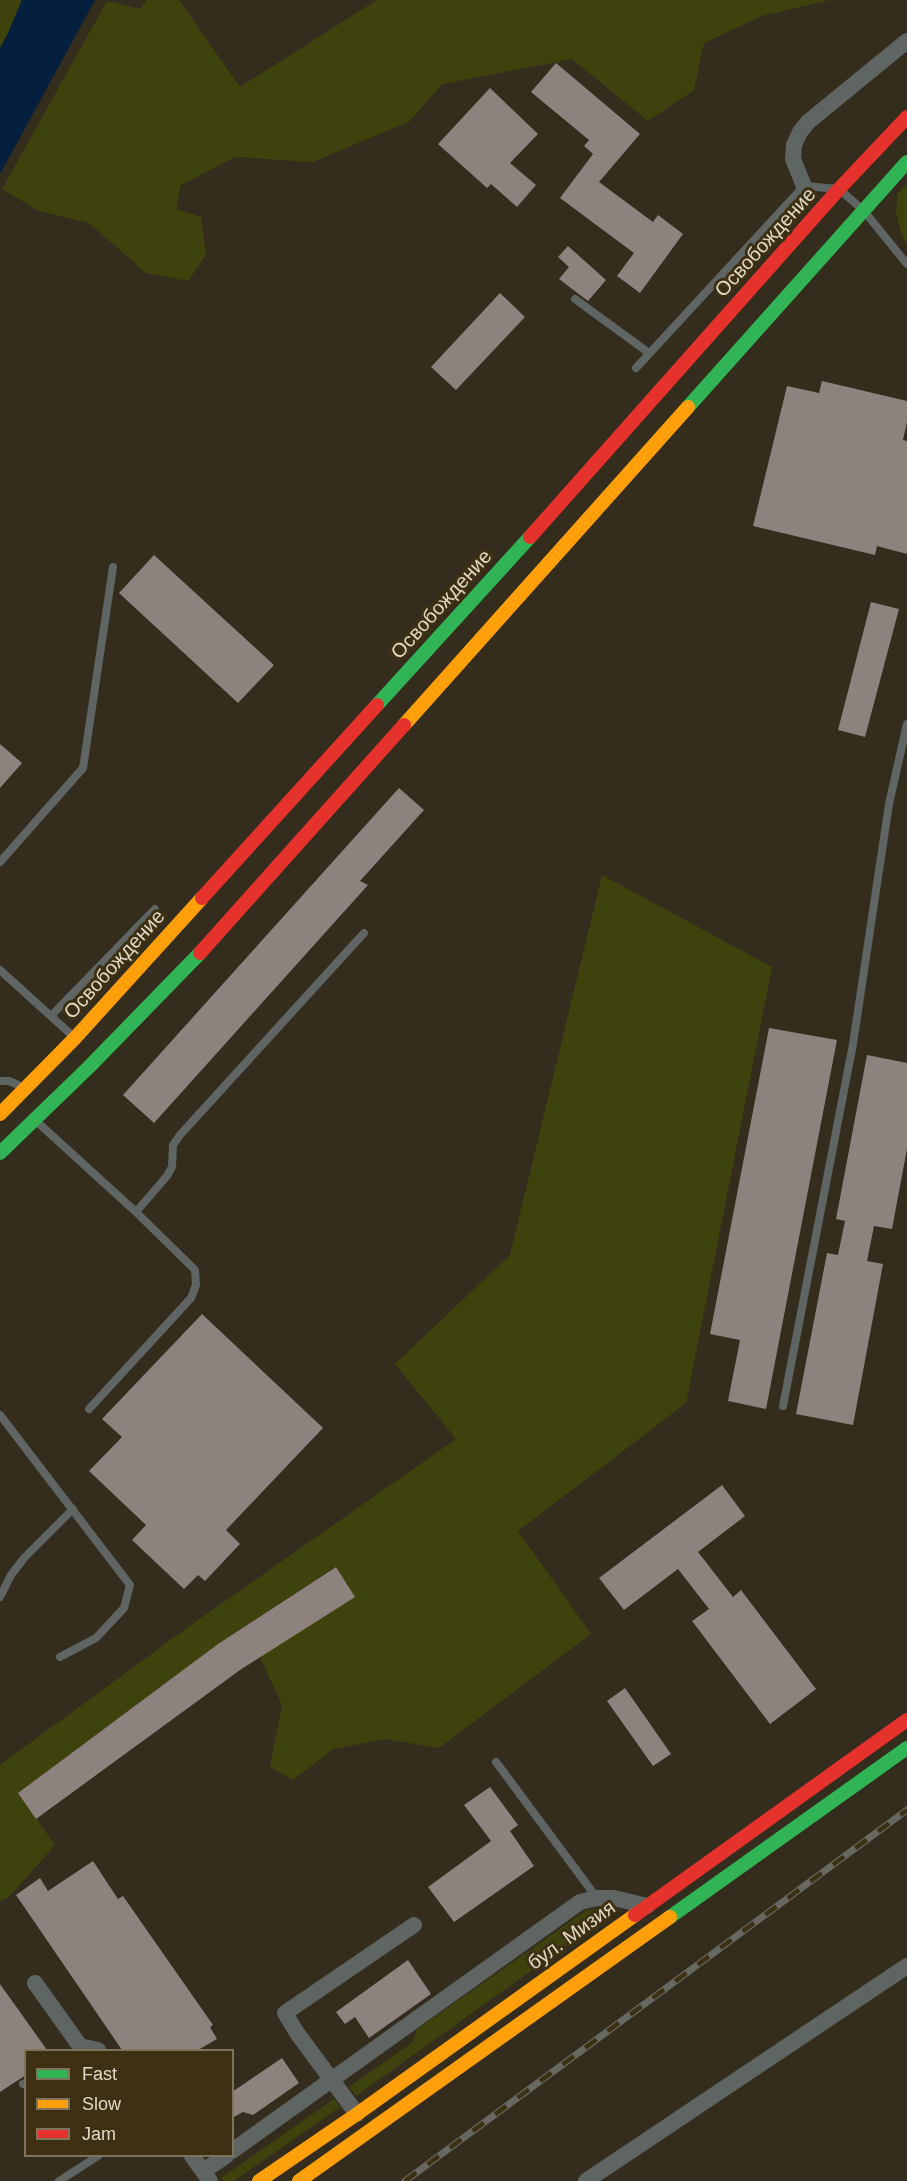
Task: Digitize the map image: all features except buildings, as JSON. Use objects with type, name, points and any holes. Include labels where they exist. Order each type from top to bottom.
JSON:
[{"type":"street","points":[[804,186],[793,159],[794,145],[800,132],[808,122],[907,41]]},
{"type":"street","name":"Освобождение","points":[[0,1114],[75,1038],[550,514],[839,189],[907,117]]},
{"type":"street","points":[[0,1153],[190,964],[907,162]]},
{"type":"street","name":"бул. Мизия","points":[[259,2181],[357,2114],[907,1720]]},
{"type":"street","name":"бул. Мизия","points":[[299,2181],[907,1748]]},
{"type":"street","points":[[234,2150],[580,1902],[597,1898],[614,1898],[647,1906]]},
{"type":"street","points":[[357,2114],[297,2033],[285,2013],[414,1925]]},
{"type":"street","points":[[586,2181],[907,1966]]},
{"type":"street","points":[[35,1983],[76,2048]]},
{"type":"street","points":[[193,2157],[207,2176],[225,2157]]},
{"type":"lane","points":[[636,368],[804,186],[839,189],[864,211],[907,264]]},
{"type":"lane","points":[[575,299],[649,353]]},
{"type":"lane","points":[[0,862],[83,768],[113,567]]},
{"type":"lane","points":[[783,1406],[853,1044],[889,804],[907,724]]},
{"type":"lane","points":[[51,1016],[155,909]]},
{"type":"lane","points":[[136,1212],[167,1176],[172,1167],[173,1145],[180,1135],[364,933]]},
{"type":"lane","points":[[0,970],[75,1038]]},
{"type":"lane","points":[[0,1081],[9,1081],[25,1089]]},
{"type":"lane","points":[[34,1120],[136,1212],[195,1270],[196,1285],[191,1298],[89,1409]]},
{"type":"lane","points":[[0,1415],[130,1585],[124,1608],[96,1638],[60,1657]]},
{"type":"lane","points":[[0,1596],[11,1575],[25,1557],[73,1509]]},
{"type":"lane","points":[[496,1762],[597,1898]]},
{"type":"lane","points":[[59,2181],[96,2157]]},
{"type":"green space","points":[[0,0],[22,0],[0,48]]},
{"type":"green space","points":[[147,0],[179,0],[240,87],[377,0],[830,0],[762,16],[704,43],[694,90],[648,121],[572,59],[442,84],[410,121],[313,162],[235,157],[181,185],[176,209],[201,217],[206,255],[188,281],[146,273],[89,223],[39,211],[2,189],[107,1],[140,9]]},
{"type":"green space","points":[[907,183],[907,244],[901,234],[896,212],[898,193]]},
{"type":"green space","points":[[602,875],[772,967],[686,1403],[518,1531],[591,1634],[439,1748],[385,1739],[333,1749],[293,1780],[270,1767],[282,1705],[260,1657],[354,1596],[335,1567],[218,1644],[18,1793],[55,1845],[9,1897],[0,1901],[0,1765],[191,1625],[456,1439],[395,1364],[510,1255]]},
{"type":"green space","points":[[601,1909],[609,1915],[356,2096],[349,2087],[413,2042],[416,2030],[587,1910]]},
{"type":"green space","points":[[334,2099],[340,2107],[234,2181],[223,2181],[221,2178]]},
{"type":"water","points":[[22,0],[95,0],[0,174],[0,48]]},
{"type":"railway","points":[[405,2181],[907,1810]]},
{"type":"traffic: fast","points":[[688,407],[907,162]]},
{"type":"traffic: fast","points":[[377,705],[530,537]]},
{"type":"traffic: fast","points":[[0,1153],[89,1067],[200,953]]},
{"type":"traffic: fast","points":[[670,1917],[907,1748]]},
{"type":"traffic: slow","points":[[404,725],[688,407]]},
{"type":"traffic: slow","points":[[0,1114],[75,1038],[202,898]]},
{"type":"traffic: slow","points":[[259,2181],[357,2114],[635,1915]]},
{"type":"traffic: slow","points":[[299,2181],[670,1917]]},
{"type":"traffic: jam","points":[[530,537],[839,189],[907,117]]},
{"type":"traffic: jam","points":[[202,898],[377,705]]},
{"type":"traffic: jam","points":[[200,953],[404,725]]},
{"type":"traffic: jam","points":[[635,1915],[907,1720]]}]
